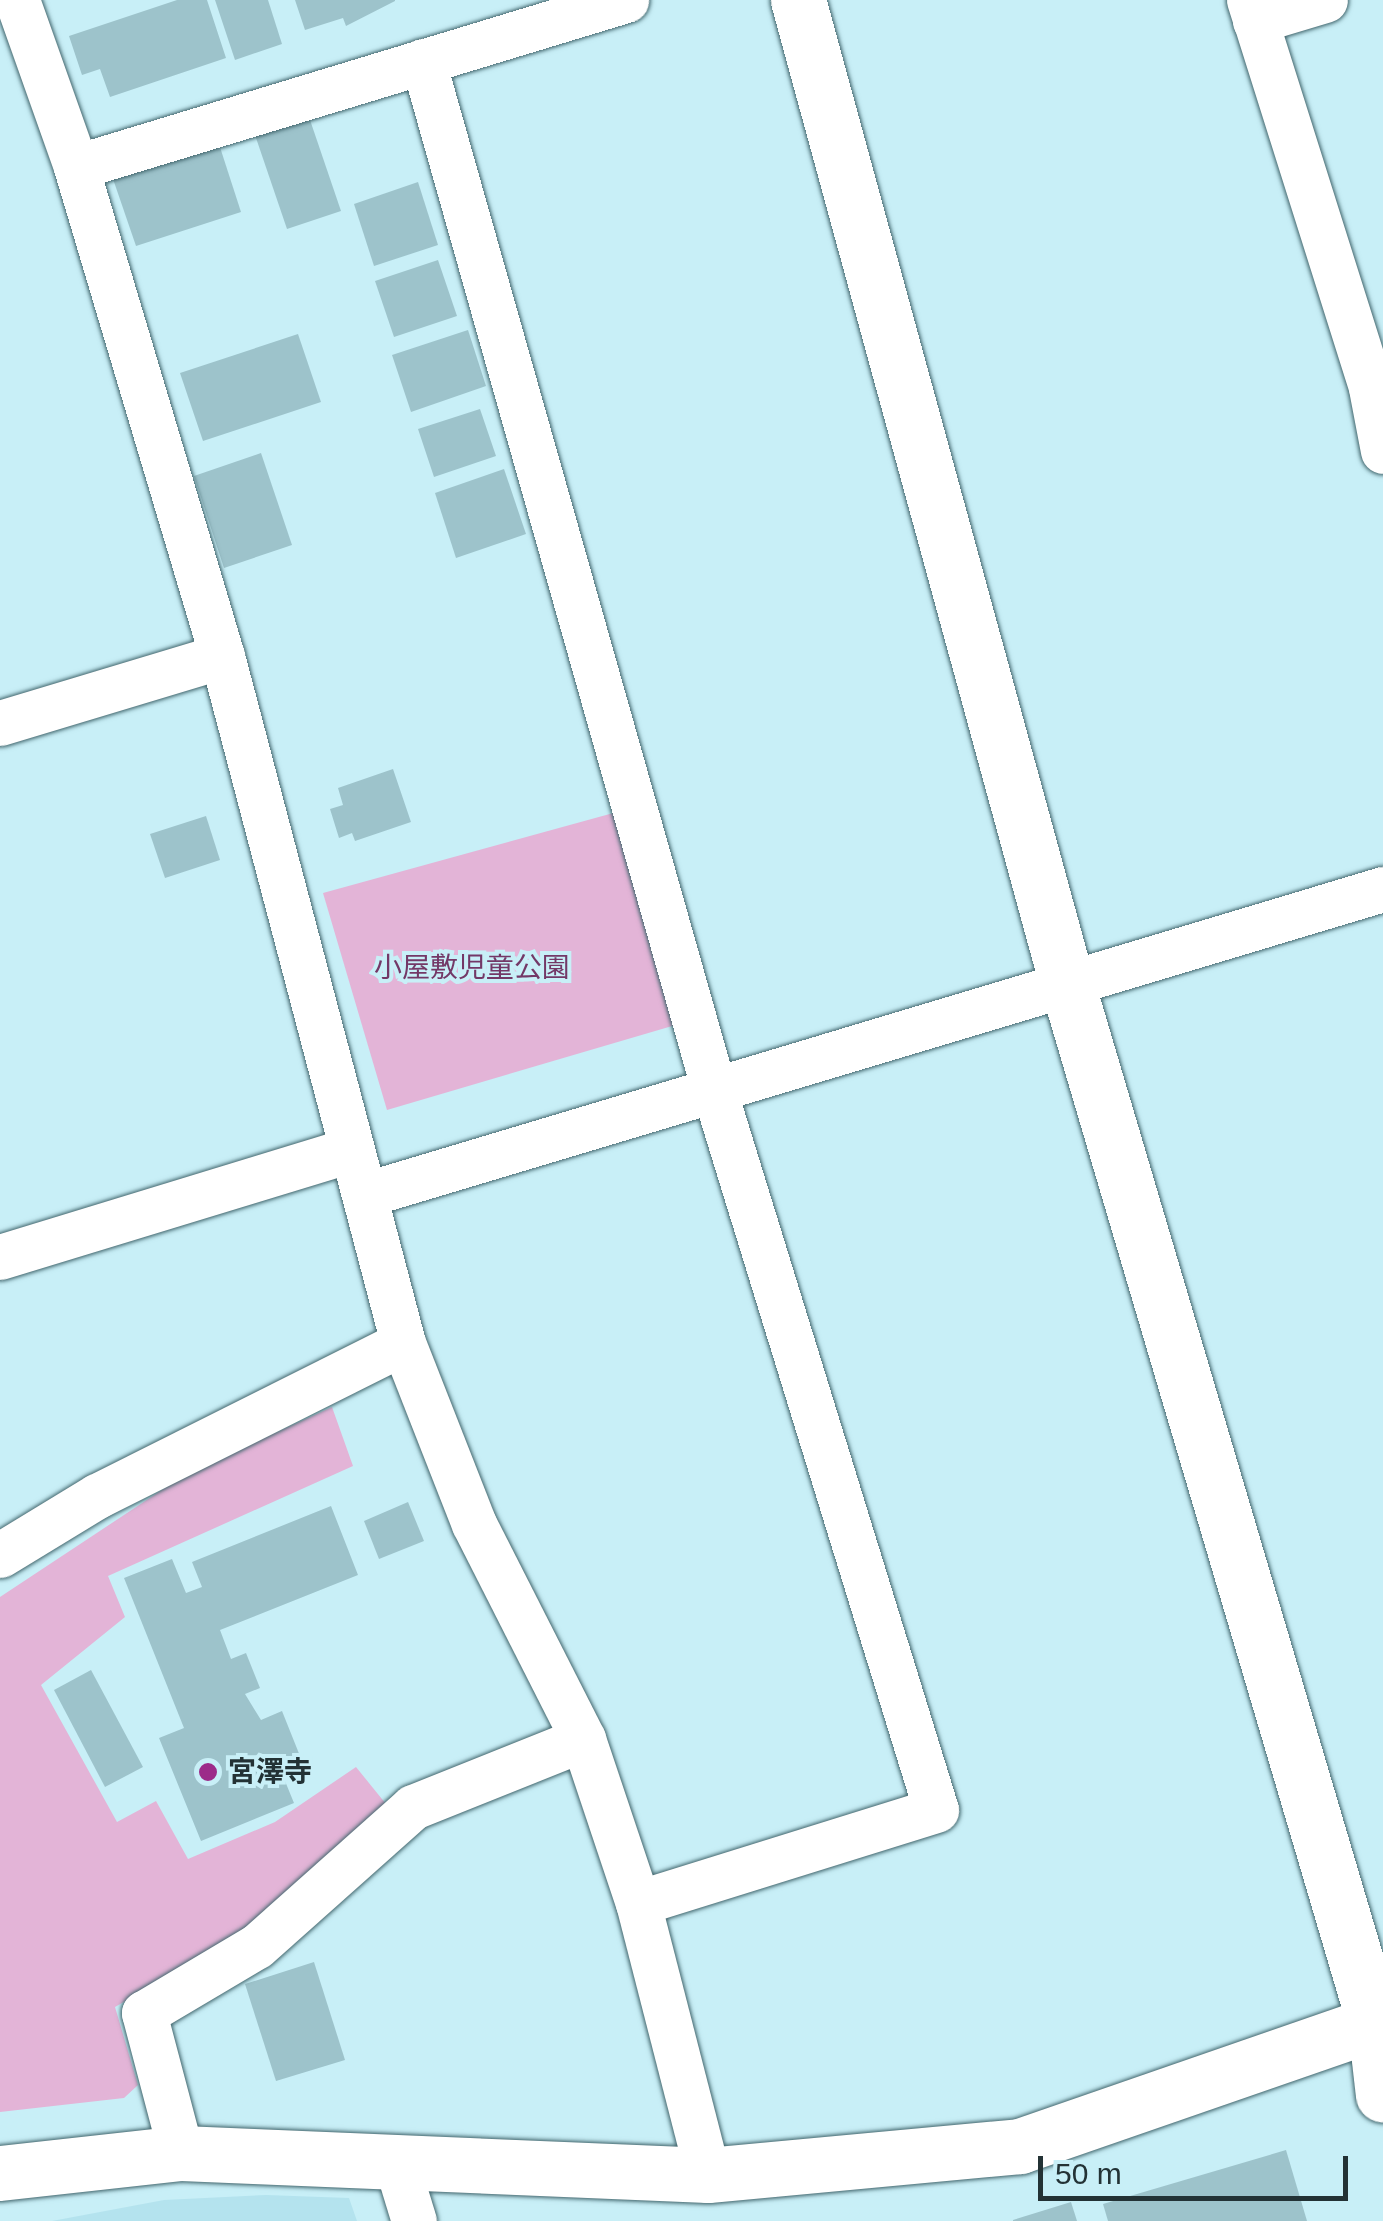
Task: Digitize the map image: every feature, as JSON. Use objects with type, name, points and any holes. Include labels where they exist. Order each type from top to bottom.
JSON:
[{"type":"street","points":[[17,0],[76,167],[222,656],[352,1150],[368,1194],[403,1342],[474,1524],[583,1738],[638,1902],[708,2175]]},
{"type":"street","points":[[76,167],[626,0]]},
{"type":"street","points":[[798,0],[1066,980],[1380,2025],[1383,2094]]},
{"type":"street","points":[[1325,0],[1252,11],[1377,390],[1383,451]]},
{"type":"street","points":[[423,62],[714,1090],[936,1810],[638,1902]]},
{"type":"street","points":[[0,724],[222,656]]},
{"type":"street","points":[[368,1194],[1066,980],[1383,890]]},
{"type":"street","points":[[0,1258],[352,1150]]},
{"type":"street","points":[[0,1555],[96,1496],[403,1342]]},
{"type":"street","points":[[181,2153],[144,2012],[257,1946],[413,1807],[583,1738]]},
{"type":"street","points":[[0,2174],[181,2153],[708,2175],[1020,2146],[1380,2025]]},
{"type":"street","points":[[395,2159],[414,2221]]},
{"type":"shaded area","points":[[266,2195],[349,2198],[357,2221],[52,2221],[164,2200]]},
{"type":"green space","name":"小屋敷児童公園","points":[[617,812],[679,1024],[387,1110],[323,893]]},
{"type":"green space","points":[[332,1407],[353,1466],[108,1576],[125,1617],[41,1685],[117,1822],[156,1801],[188,1859],[275,1822],[356,1767],[386,1804],[252,1928],[115,2007],[138,2085],[124,2098],[0,2112],[0,1597],[186,1474]]},
{"type":"building","points":[[177,0],[207,0],[226,58],[110,97],[100,69],[82,75],[69,36]]},
{"type":"building","points":[[215,0],[268,0],[282,44],[235,60]]},
{"type":"building","points":[[295,0],[395,1],[346,26],[343,18],[305,30]]},
{"type":"building","points":[[309,117],[341,211],[287,229],[255,135]]},
{"type":"building","points":[[218,141],[241,212],[136,246],[112,176]]},
{"type":"building","points":[[418,182],[438,245],[374,266],[354,204]]},
{"type":"building","points":[[438,260],[457,316],[394,337],[375,281]]},
{"type":"building","points":[[468,330],[486,386],[411,412],[392,355]]},
{"type":"building","points":[[298,334],[321,402],[203,441],[180,373]]},
{"type":"building","points":[[480,409],[496,456],[434,477],[418,429]]},
{"type":"building","points":[[261,453],[292,545],[224,568],[194,476]]},
{"type":"building","points":[[504,469],[526,534],[456,558],[435,493]]},
{"type":"building","points":[[393,769],[411,822],[355,841],[352,833],[339,838],[330,809],[343,805],[338,788]]},
{"type":"building","points":[[206,816],[220,860],[165,878],[150,834]]},
{"type":"building","points":[[408,1502],[424,1541],[379,1559],[364,1521]]},
{"type":"building","points":[[331,1506],[358,1575],[220,1630],[231,1659],[246,1653],[260,1688],[245,1694],[261,1720],[282,1711],[300,1756],[278,1764],[294,1803],[201,1841],[159,1738],[184,1728],[124,1578],[172,1559],[186,1593],[202,1587],[192,1562]]},
{"type":"building","points":[[91,1670],[143,1767],[105,1787],[54,1690]]},
{"type":"building","points":[[314,1962],[345,2060],[276,2081],[245,1984]]},
{"type":"building","points":[[1286,2150],[1307,2221],[1108,2221],[1103,2204]]},
{"type":"building","points":[[1071,2202],[1077,2221],[1013,2221],[1013,2220]]},
{"type":"place","name":"宮澤寺","points":[[208,1772]]}]
